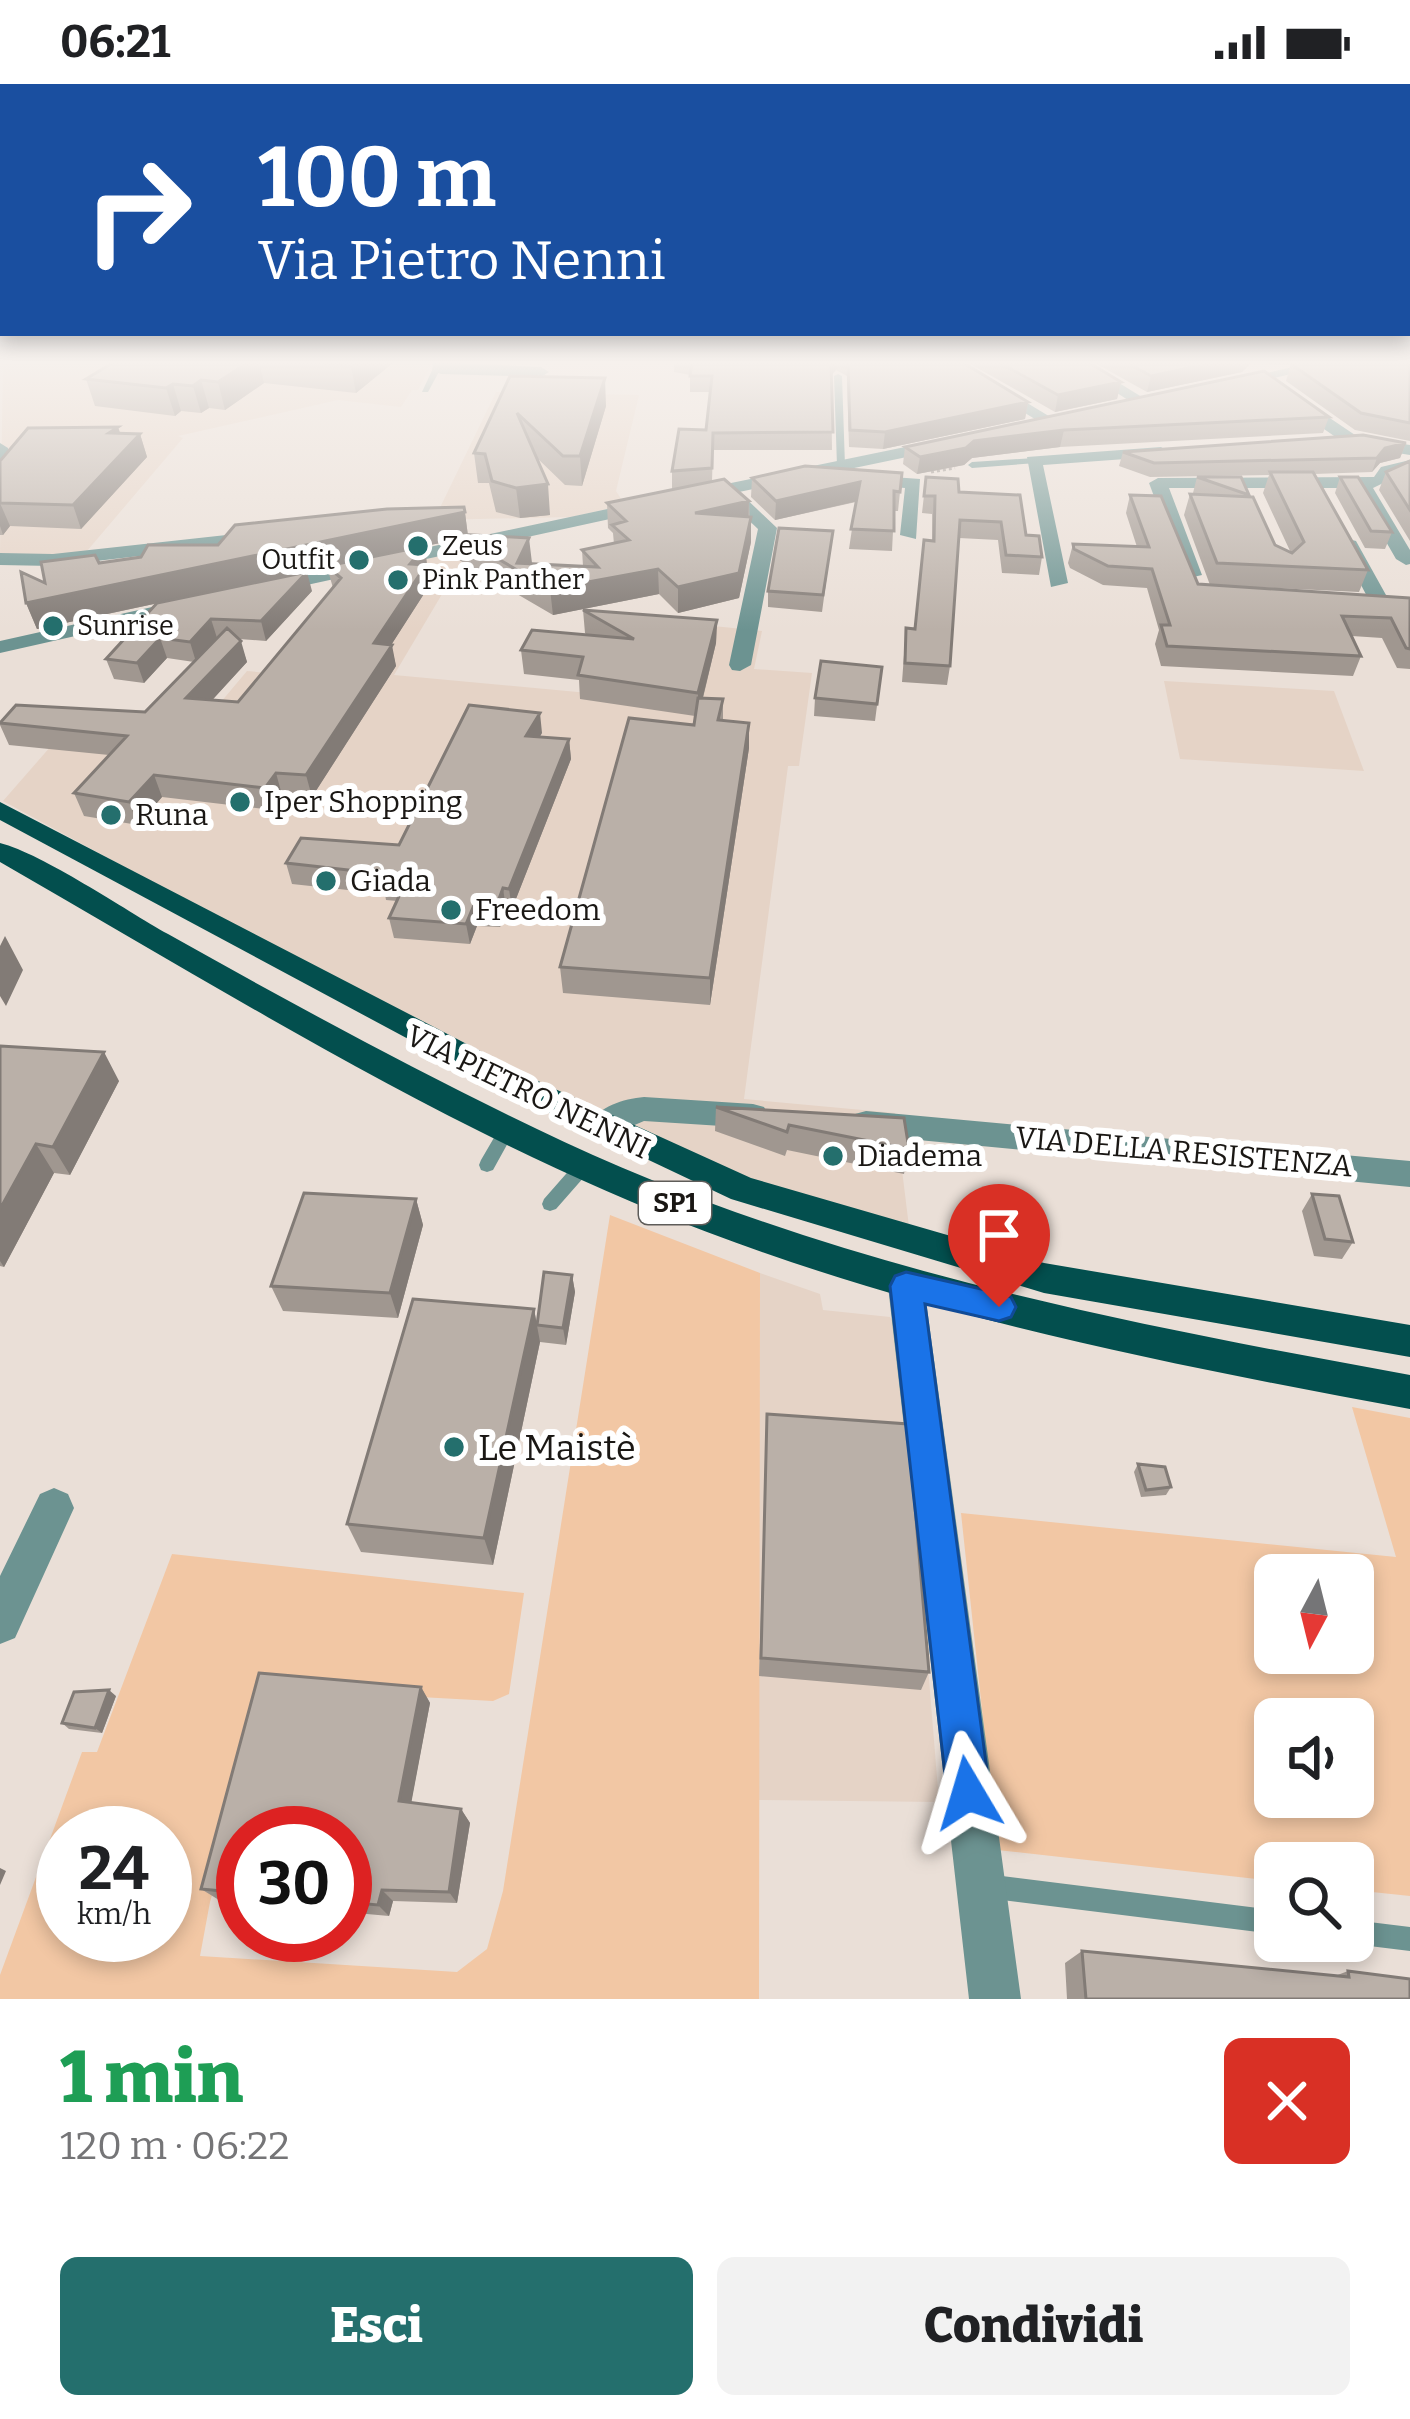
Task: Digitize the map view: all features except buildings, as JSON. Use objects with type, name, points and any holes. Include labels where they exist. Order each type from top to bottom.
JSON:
[{"type":"main road","name":"VIA PIETRO NENNI","points":[[0,810],[297,971],[604,1126],[743,1189],[1044,1278],[1410,1341]]},
{"type":"main road","name":"VIA PIETRO NENNI","points":[[0,851],[508,1129],[714,1220],[906,1286],[1140,1339],[1410,1392]]},
{"type":"street","points":[[684,498],[909,451]]},
{"type":"street","points":[[1058,583],[1034,461],[1176,452]]},
{"type":"street","points":[[1199,595],[1158,483],[1379,482],[1387,471],[1410,463]]},
{"type":"street","points":[[790,477],[914,483],[909,536]]},
{"type":"street","points":[[1245,483],[1254,504]]},
{"type":"street","points":[[1315,483],[1326,503]]},
{"type":"street","points":[[1361,483],[1406,559]]},
{"type":"street","points":[[726,489],[768,528],[740,665]]},
{"type":"street","points":[[247,592],[662,502]]},
{"type":"street","points":[[460,523],[573,521]]},
{"type":"street","points":[[1337,524],[1382,604],[1359,603]]},
{"type":"street","points":[[0,560],[53,560],[276,535]]},
{"type":"street","points":[[0,646],[202,602]]},
{"type":"street","points":[[604,1126],[628,1111],[644,1109],[784,1118]]},
{"type":"street","name":"VIA DELLA RESISTENZA","points":[[829,1120],[1410,1174]]},
{"type":"street","points":[[906,1286],[995,1999]]},
{"type":"street","points":[[0,1623],[54,1508]]},
{"type":"lane","points":[[841,451],[842,466]]},
{"type":"lane","points":[[973,465],[1034,461]]},
{"type":"lane","points":[[487,1165],[508,1129]]},
{"type":"lane","points":[[550,1204],[586,1163]]},
{"type":"lane","points":[[980,1886],[1254,1919]]},
{"type":"lane","points":[[1374,1935],[1410,1939]]},
{"type":"path","points":[[904,479],[973,465]]},
{"type":"shaded area","points":[[2,451],[172,451],[87,551],[0,555]]},
{"type":"shaded area","points":[[467,451],[625,451],[616,491],[625,505],[571,517],[434,520]]},
{"type":"shaded area","points":[[470,547],[394,675],[599,694],[645,619],[762,631],[754,669],[812,673],[799,766],[788,766],[744,1099],[895,1113],[910,1235],[744,1178],[594,1109],[318,972],[3,801],[79,714],[199,728],[247,671],[311,677],[390,564]]},
{"type":"shaded area","points":[[1164,681],[1334,691],[1364,771],[1180,759]]},
{"type":"shaded area","points":[[610,1215],[760,1273],[759,1999],[0,1999],[0,1975],[36,1877],[36,1962],[192,1962],[192,1806],[62,1806],[82,1752],[97,1752],[172,1554],[524,1593],[509,1694],[493,1701],[273,1689],[238,1806],[216,1806],[216,1882],[200,1956],[216,1957],[216,1962],[457,1972],[487,1949],[503,1891]]},
{"type":"shaded area","points":[[760,1273],[820,1294],[823,1310],[890,1317],[901,1335],[939,1802],[757,1800]]},
{"type":"shaded area","points":[[1352,1407],[1410,1418],[1410,1896],[1374,1892],[1374,1842],[1254,1842],[1254,1879],[997,1850],[961,1513],[1366,1554],[1254,1554],[1254,1674],[1374,1674],[1374,1555],[1396,1557]]},
{"type":"place","name":"Zeus","points":[[418,546]]},
{"type":"place","name":"Outfit","points":[[359,560]]},
{"type":"place","name":"Pink Panther","points":[[398,580]]},
{"type":"place","name":"Sunrise","points":[[53,626]]},
{"type":"place","name":"Iper Shopping","points":[[240,802]]},
{"type":"place","name":"Runa","points":[[111,815]]},
{"type":"place","name":"Giada","points":[[326,881]]},
{"type":"place","name":"Freedom","points":[[451,910]]},
{"type":"place","name":"Diadema","points":[[833,1156]]},
{"type":"place","name":"Le Maistè","points":[[454,1447]]},
{"type":"route","points":[[968,1793],[906,1286],[999,1307]]}]
